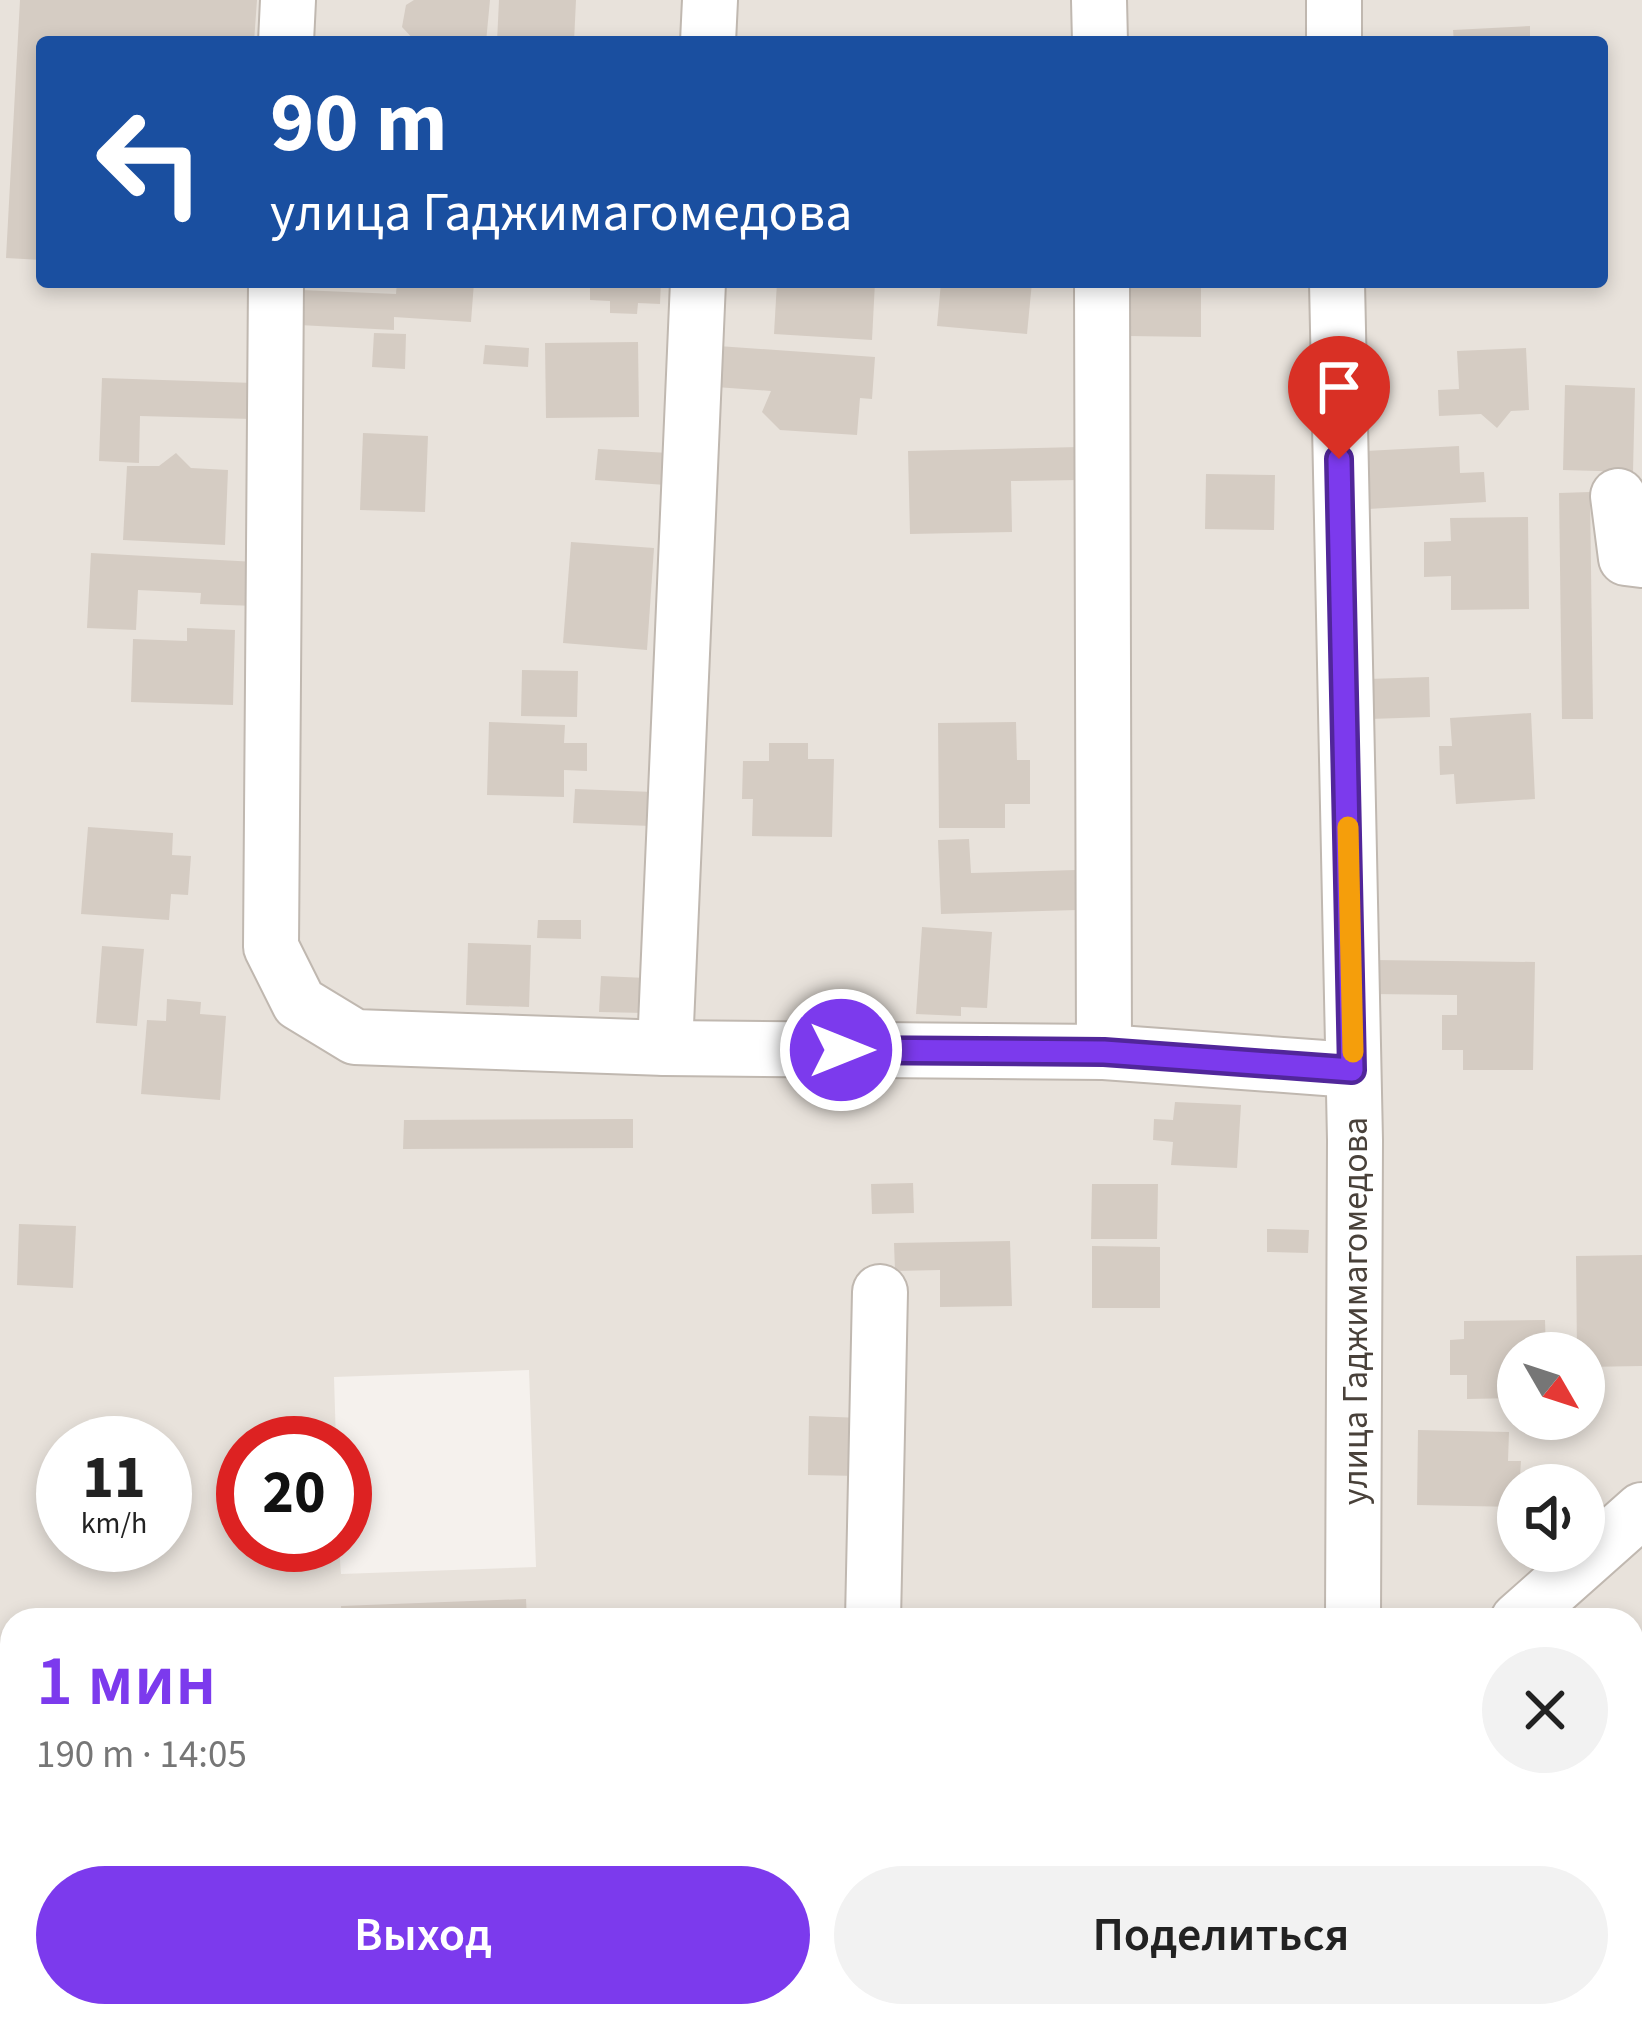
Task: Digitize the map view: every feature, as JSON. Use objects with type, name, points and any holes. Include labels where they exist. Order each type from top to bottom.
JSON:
[{"type":"street","points":[[286,36],[288,0]]},
{"type":"street","points":[[708,36],[710,0]]},
{"type":"street","points":[[1100,0],[1100,36]]},
{"type":"street","points":[[1334,0],[1334,36]]},
{"type":"street","points":[[276,288],[271,947],[299,1003],[355,1037],[665,1048],[1104,1052],[1352,1070]]},
{"type":"street","points":[[665,1048],[698,288]]},
{"type":"street","points":[[1102,288],[1104,1052]]},
{"type":"street","name":"улица Гаджимагомедова","points":[[1337,288],[1352,1070],[1353,1608]]},
{"type":"street","points":[[1618,496],[1626,558],[1642,560]]},
{"type":"street","points":[[873,1608],[880,1292]]},
{"type":"street","points":[[1532,1608],[1642,1510]]},
{"type":"shaded area","points":[[0,0],[1642,0],[1642,1608],[0,1608]],"holes":[[[529,1370],[536,1567],[341,1574],[216,1572],[216,1416],[335,1416],[334,1377]]]},
{"type":"building","points":[[20,0],[257,0],[254,36],[36,36],[36,260],[6,258]]},
{"type":"building","points":[[414,0],[490,0],[487,36],[410,36],[402,27],[406,5]]},
{"type":"building","points":[[499,0],[576,0],[574,36],[497,36]]},
{"type":"building","points":[[1530,26],[1530,36],[1454,36],[1453,30]]},
{"type":"building","points":[[396,288],[474,288],[471,322],[394,317],[394,330],[299,325],[300,290],[396,294]]},
{"type":"building","points":[[590,288],[661,288],[660,304],[638,303],[637,314],[610,313],[610,301],[590,300]]},
{"type":"building","points":[[777,288],[875,288],[872,340],[774,334]]},
{"type":"building","points":[[940,288],[1031,288],[1027,334],[937,326]]},
{"type":"building","points":[[1109,288],[1201,288],[1201,337],[1128,336]]},
{"type":"building","points":[[374,333],[406,334],[405,369],[372,367]]},
{"type":"building","points":[[638,342],[639,417],[546,418],[545,343]]},
{"type":"building","points":[[485,345],[529,348],[528,367],[483,364]]},
{"type":"building","points":[[718,346],[875,357],[872,399],[860,398],[857,435],[780,430],[762,412],[771,391],[716,387]]},
{"type":"building","points":[[1526,348],[1529,410],[1511,411],[1497,428],[1481,414],[1439,416],[1438,390],[1459,389],[1457,351]]},
{"type":"building","points":[[102,378],[254,383],[252,419],[140,416],[139,463],[99,461]]},
{"type":"building","points":[[1565,385],[1635,388],[1633,472],[1563,470]]},
{"type":"building","points":[[363,433],[428,436],[425,512],[360,510]]},
{"type":"building","points":[[1459,446],[1460,473],[1484,472],[1486,502],[1368,509],[1366,451]]},
{"type":"building","points":[[1079,447],[1079,480],[1011,481],[1012,532],[910,534],[908,451]]},
{"type":"building","points":[[598,449],[669,453],[666,485],[595,480]]},
{"type":"building","points":[[176,453],[191,468],[228,470],[225,545],[123,540],[127,466],[159,466]]},
{"type":"building","points":[[1206,474],[1275,475],[1274,530],[1205,529]]},
{"type":"building","points":[[1590,492],[1593,719],[1562,719],[1559,493]]},
{"type":"building","points":[[1528,517],[1529,609],[1451,610],[1451,576],[1424,577],[1424,542],[1451,541],[1450,518]]},
{"type":"building","points":[[571,542],[654,548],[647,650],[563,643]]},
{"type":"building","points":[[91,553],[257,562],[255,606],[200,604],[201,593],[138,590],[136,630],[87,628]]},
{"type":"building","points":[[187,628],[235,630],[233,705],[131,702],[133,639],[187,641]]},
{"type":"building","points":[[522,670],[578,671],[577,717],[521,716]]},
{"type":"building","points":[[1429,677],[1430,717],[1369,719],[1368,679]]},
{"type":"building","points":[[1531,713],[1535,799],[1456,804],[1454,774],[1440,775],[1439,746],[1452,746],[1450,718]]},
{"type":"building","points":[[489,722],[565,725],[564,743],[587,743],[587,771],[564,770],[564,797],[487,795]]},
{"type":"building","points":[[1016,722],[1017,760],[1030,760],[1030,804],[1005,804],[1005,828],[939,828],[938,723]]},
{"type":"building","points":[[769,743],[808,743],[808,759],[834,759],[832,837],[752,836],[753,799],[742,799],[743,761],[769,761]]},
{"type":"building","points":[[575,789],[653,792],[651,826],[573,823]]},
{"type":"building","points":[[88,827],[173,833],[172,855],[191,856],[188,895],[171,894],[169,920],[81,914]]},
{"type":"building","points":[[969,839],[971,873],[1076,870],[1077,910],[941,914],[938,840]]},
{"type":"building","points":[[538,920],[581,920],[581,939],[537,938]]},
{"type":"building","points":[[922,927],[992,932],[987,1008],[961,1007],[961,1016],[916,1014]]},
{"type":"building","points":[[468,943],[531,945],[529,1007],[466,1005]]},
{"type":"building","points":[[102,946],[144,949],[137,1026],[96,1023]]},
{"type":"building","points":[[1374,960],[1535,962],[1533,1070],[1463,1070],[1463,1050],[1442,1050],[1442,1015],[1457,1015],[1457,995],[1373,994]]},
{"type":"building","points":[[601,976],[647,978],[645,1013],[599,1012]]},
{"type":"building","points":[[167,999],[201,1002],[200,1014],[226,1016],[220,1100],[141,1094],[147,1020],[166,1021]]},
{"type":"building","points":[[1175,1102],[1241,1105],[1237,1168],[1171,1165],[1173,1142],[1153,1140],[1154,1119],[1173,1120]]},
{"type":"building","points":[[633,1119],[633,1148],[403,1149],[404,1120]]},
{"type":"building","points":[[913,1183],[914,1213],[872,1214],[871,1184]]},
{"type":"building","points":[[1092,1184],[1158,1184],[1157,1239],[1091,1239]]},
{"type":"building","points":[[19,1224],[76,1226],[73,1288],[17,1285]]},
{"type":"building","points":[[1267,1229],[1309,1230],[1308,1253],[1267,1252]]},
{"type":"building","points":[[1010,1241],[1012,1306],[940,1307],[940,1270],[895,1271],[894,1243]]},
{"type":"building","points":[[1092,1246],[1160,1247],[1160,1308],[1092,1308]]},
{"type":"building","points":[[1642,1255],[1642,1366],[1605,1367],[1605,1332],[1577,1332],[1576,1256]]},
{"type":"building","points":[[1545,1320],[1545,1332],[1497,1332],[1497,1398],[1467,1399],[1467,1375],[1450,1375],[1450,1340],[1464,1339],[1464,1321]]},
{"type":"building","points":[[809,1416],[862,1418],[859,1476],[808,1475]]},
{"type":"building","points":[[1418,1430],[1497,1432],[1497,1440],[1509,1440],[1508,1461],[1521,1461],[1497,1464],[1497,1507],[1417,1505]]},
{"type":"building","points":[[526,1599],[526,1608],[341,1608]]},
{"type":"slow traffic","points":[[1348,827],[1353,1052]]},
{"type":"route","points":[[841,1050],[1104,1052],[1352,1070],[1339,459]]}]
